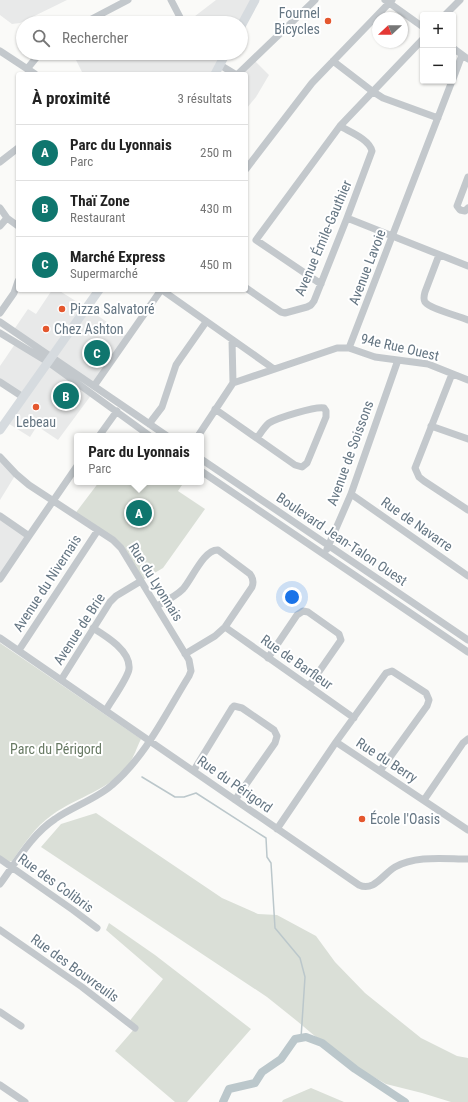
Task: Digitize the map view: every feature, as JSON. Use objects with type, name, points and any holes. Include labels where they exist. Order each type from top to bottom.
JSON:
[{"type":"main road","points":[[246,16],[255,0]]},
{"type":"main road","points":[[216,72],[222,60]]},
{"type":"main road","points":[[0,430],[98,292]]},
{"type":"street","points":[[97,16],[128,0]]},
{"type":"street","points":[[171,0],[179,16]]},
{"type":"street","points":[[240,72],[315,0]]},
{"type":"street","points":[[448,12],[460,0]]},
{"type":"street","points":[[248,166],[300,97],[389,1],[420,25]]},
{"type":"street","points":[[321,284],[256,240],[340,126],[420,42]]},
{"type":"street","points":[[456,50],[465,57]]},
{"type":"street","points":[[0,51],[32,72]]},
{"type":"street","name":"Avenue Lavoie","points":[[456,74],[465,57]]},
{"type":"street","points":[[27,69],[34,60]]},
{"type":"street","points":[[333,61],[383,98],[438,118]]},
{"type":"street","points":[[220,65],[232,72]]},
{"type":"street","name":"Avenue Lavoie","points":[[349,348],[451,84]]},
{"type":"street","name":"Avenue Émile-Gauthier","points":[[248,289],[278,311],[285,313],[311,305],[314,302],[372,151],[368,144],[363,140],[340,126]]},
{"type":"street","points":[[0,162],[16,150]]},
{"type":"street","points":[[468,177],[466,192],[457,206],[462,211],[468,208]]},
{"type":"street","points":[[0,208],[7,218],[16,225]]},
{"type":"street","points":[[0,226],[7,218]]},
{"type":"street","points":[[347,218],[468,266]]},
{"type":"street","points":[[439,255],[425,292],[425,301],[432,307],[468,320]]},
{"type":"street","points":[[0,313],[14,293],[16,287]]},
{"type":"street","points":[[94,386],[160,292]]},
{"type":"street","points":[[164,292],[274,369]]},
{"type":"street","points":[[0,322],[146,433]]},
{"type":"street","points":[[149,424],[162,406],[176,365],[206,322]]},
{"type":"street","points":[[0,333],[94,386],[162,433]]},
{"type":"street","points":[[200,433],[233,383],[232,340]]},
{"type":"street","points":[[233,383],[337,348],[349,348]]},
{"type":"street","name":"94e Rue Ouest","points":[[349,348],[375,357],[428,364],[468,380]]},
{"type":"street","name":"Avenue de Soissons","points":[[325,554],[351,494],[398,360]]},
{"type":"street","points":[[452,374],[416,462],[415,468],[416,473],[424,481],[468,510]]},
{"type":"street","points":[[0,382],[23,397]]},
{"type":"street","points":[[215,409],[295,465],[302,467],[307,463],[326,417],[326,411],[324,408],[316,408],[277,420],[267,425],[257,438]]},
{"type":"street","points":[[101,433],[117,411]]},
{"type":"street","points":[[431,426],[468,439]]},
{"type":"street","name":"Rue du Lyonnais","points":[[0,457],[29,485],[113,540],[121,548],[157,606],[191,666],[189,676],[136,760],[111,786],[53,820],[27,846],[0,884]]},
{"type":"street","name":"Boulevard Jean-Talon Ouest","points":[[204,461],[468,640]]},
{"type":"street","points":[[0,579],[74,470]]},
{"type":"street","name":"Boulevard Jean-Talon Ouest","points":[[204,473],[468,652]]},
{"type":"street","name":"Rue de Navarre","points":[[351,494],[468,576]]},
{"type":"street","points":[[0,516],[29,536]]},
{"type":"street","name":"Avenue du Nivernais","points":[[19,650],[98,530]]},
{"type":"street","points":[[157,606],[182,590],[208,553],[215,550],[218,550],[250,574],[253,583],[252,587],[224,627],[215,636],[185,654]]},
{"type":"street","name":"Avenue de Brie","points":[[61,680],[110,602],[116,596],[141,581]]},
{"type":"street","points":[[268,658],[297,615],[302,611],[308,612],[339,634],[341,640],[309,686]]},
{"type":"street","name":"Rue de Barfleur","points":[[224,627],[354,718]]},
{"type":"street","points":[[93,628],[119,647],[128,665],[128,673],[106,710]]},
{"type":"street","name":"Rue du Périgord","points":[[0,638],[363,887],[372,886],[394,868],[409,862],[430,859],[468,859]]},
{"type":"street","points":[[277,829],[336,742],[386,673],[389,671],[394,672],[428,696],[429,700],[427,706],[380,771]]},
{"type":"street","points":[[194,770],[234,706],[242,708],[274,730],[277,736],[275,743],[235,800]]},
{"type":"street","name":"Rue du Berry","points":[[424,800],[463,743],[468,739]]},
{"type":"street","name":"Rue du Berry","points":[[336,742],[468,830]]},
{"type":"street","name":"Rue des Colibris","points":[[0,859],[74,910],[97,928]]},
{"type":"street","name":"Rue des Bouvreuils","points":[[0,930],[82,987],[135,1028]]},
{"type":"street","points":[[0,1012],[21,1026]]},
{"type":"street","points":[[0,1085],[25,1102]]},
{"type":"shaded area","points":[[0,0],[67,0],[34,16],[16,16],[16,24],[12,24],[0,15]]},
{"type":"shaded area","points":[[216,0],[255,0],[245,16],[195,16]]},
{"type":"shaded area","points":[[76,60],[222,60],[216,72],[82,72]]},
{"type":"shaded area","points":[[254,60],[269,75],[256,97],[248,107],[248,72],[240,72]]},
{"type":"shaded area","points":[[51,292],[61,292],[128,337],[94,386],[13,331],[28,309],[36,314]]},
{"type":"shaded area","points":[[15,344],[92,394],[58,440],[37,426],[30,437],[6,422],[23,397],[0,382],[0,366]]},
{"type":"shaded area","points":[[0,457],[16,474],[0,500]]},
{"type":"shaded area","points":[[0,516],[29,536],[0,579]]},
{"type":"green space","points":[[97,485],[182,485],[178,491],[205,509],[163,568],[141,581],[121,548],[74,515]]},
{"type":"green space","name":"Parc du Périgord","points":[[0,643],[141,739],[131,761],[121,773],[103,787],[62,808],[52,815],[40,825],[12,861],[9,862],[0,856]]},
{"type":"green space","points":[[96,813],[222,898],[258,914],[277,915],[316,936],[335,962],[365,993],[421,1038],[457,1056],[468,1058],[468,1102],[451,1102],[386,1084],[342,1059],[267,997],[41,847],[61,824]]},
{"type":"green space","points":[[109,923],[155,955],[251,1029],[187,1102],[175,1102],[115,1051],[135,1028],[128,1023],[163,979],[106,930]]},
{"type":"green space","points":[[311,1088],[344,1102],[282,1102],[283,1100]]},
{"type":"waterway","points":[[142,777],[175,797],[184,797],[196,793],[266,838],[267,857],[271,863],[275,928],[300,958],[305,977],[301,1038]]},
{"type":"waterway","points":[[223,1102],[229,1089],[255,1083],[262,1072],[281,1059],[295,1039],[306,1037],[322,1043],[355,1069],[405,1102]]},
{"type":"place","name":"Fournel Bicycles","points":[[328,21]]},
{"type":"place","name":"Pizza Salvatoré","points":[[62,309]]},
{"type":"place","name":"Chez Ashton","points":[[46,329]]},
{"type":"place","name":"Marché Express","points":[[97,353]]},
{"type":"place","name":"Thaï Zone","points":[[66,396]]},
{"type":"place","name":"Lebeau","points":[[36,407]]},
{"type":"place","name":"Parc du Lyonnais","points":[[139,513]]},
{"type":"place","name":"École l'Oasis","points":[[362,819]]}]
